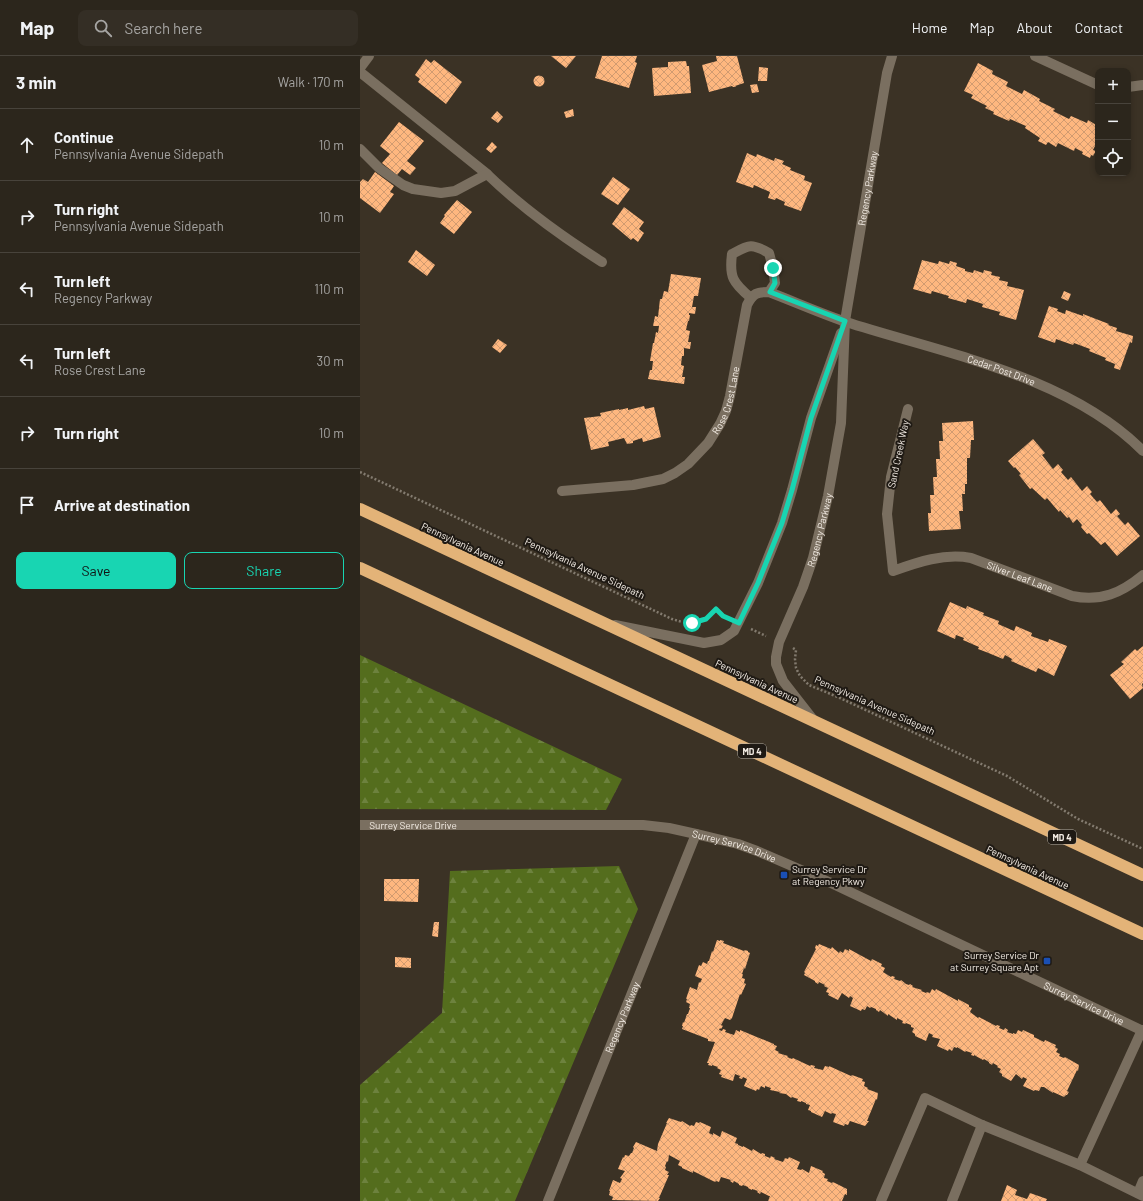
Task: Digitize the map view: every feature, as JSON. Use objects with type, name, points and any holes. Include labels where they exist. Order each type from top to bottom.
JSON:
[{"type":"highway","name":"Pennsylvania Avenue","points":[[360,509],[1143,875]]},
{"type":"highway","name":"Pennsylvania Avenue","points":[[360,568],[1143,934]]},
{"type":"street","points":[[360,68],[369,56]]},
{"type":"street","name":"Regency Parkway","points":[[815,722],[783,681],[776,664],[776,657],[779,642],[803,587],[813,558],[828,496],[841,423],[845,321],[887,73],[892,56]]},
{"type":"street","points":[[1035,56],[1095,84]]},
{"type":"street","points":[[360,72],[487,174],[507,193],[551,228],[602,262]]},
{"type":"street","points":[[1131,86],[1143,84]]},
{"type":"street","points":[[360,149],[379,168],[403,185],[413,189],[441,194],[455,191],[487,174]]},
{"type":"street","points":[[770,292],[775,283],[769,253],[756,246],[746,247],[732,254],[730,269],[733,279],[739,289],[750,298],[760,292],[770,292],[845,321]]},
{"type":"street","name":"Rose Crest Lane","points":[[562,491],[633,484],[663,479],[688,464],[708,442],[720,424],[726,410],[750,298]]},
{"type":"street","name":"Regency Parkway","points":[[603,622],[704,643],[713,642],[728,636],[734,631],[758,583],[782,523],[811,418],[845,321]]},
{"type":"street","name":"Cedar Post Drive","points":[[845,321],[956,354],[1049,389],[1092,411],[1106,420],[1132,440],[1143,451]]},
{"type":"street","name":"Sand Creek Way","points":[[893,571],[887,514],[892,477],[908,409]]},
{"type":"street","name":"Silver Leaf Lane","points":[[893,571],[922,560],[963,557],[971,558],[1081,598],[1109,596],[1120,592],[1143,575]]},
{"type":"street","name":"Surrey Service Drive","points":[[360,825],[643,825],[669,828],[738,844],[757,850],[829,882],[1142,1031]]},
{"type":"street","name":"Regency Parkway","points":[[548,1201],[696,834]]},
{"type":"street","points":[[1080,1166],[1142,1031]]},
{"type":"street","points":[[881,1201],[925,1098],[982,1125],[1080,1166],[1140,1194],[1143,1181]]},
{"type":"street","points":[[952,1201],[982,1125]]},
{"type":"path","name":"Pennsylvania Avenue Sidepath","points":[[360,472],[672,619],[692,623],[706,619],[716,609],[723,616],[796,650],[796,668],[800,676],[809,685],[1001,772],[1078,819],[1143,849]]},
{"type":"green space","points":[[360,655],[622,779],[606,810],[360,809]]},
{"type":"green space","points":[[619,866],[638,909],[515,1201],[360,1201],[360,1085],[442,1013],[450,871]]},
{"type":"building","points":[[551,56],[576,56],[566,68]]},
{"type":"building","points":[[602,56],[637,56],[635,62],[637,63],[629,88],[595,78]]},
{"type":"building","points":[[716,56],[737,56],[744,83],[735,86],[736,87],[732,86],[709,92],[702,65],[717,61]]},
{"type":"building","points":[[426,59],[431,63],[434,60],[462,82],[446,104],[418,82],[420,79],[415,75]]},
{"type":"building","points":[[686,61],[687,66],[689,66],[691,93],[654,96],[652,68],[668,67],[668,62]]},
{"type":"building","points":[[978,63],[993,71],[992,74],[1008,82],[1006,86],[1022,94],[1024,90],[1040,99],[1039,101],[1055,109],[1053,111],[1069,119],[1071,116],[1087,123],[1088,120],[1095,124],[1095,146],[1093,150],[1095,151],[1095,153],[1093,156],[1091,155],[1090,158],[1075,148],[1074,151],[1058,143],[1056,147],[1048,142],[1046,145],[1038,141],[1040,138],[1025,128],[1026,126],[993,114],[994,112],[985,108],[987,106],[971,98],[973,95],[964,91]]},
{"type":"building","points":[[759,67],[768,68],[767,81],[758,81]]},
{"type":"building","points":[[539,75],[543,77],[545,81],[543,85],[539,87],[535,85],[533,81],[535,77]]},
{"type":"building","points":[[757,84],[759,92],[752,93],[750,85]]},
{"type":"building","points":[[573,109],[574,116],[566,118],[564,112]]},
{"type":"building","points":[[497,111],[503,117],[498,123],[491,118]]},
{"type":"building","points":[[399,122],[424,141],[407,161],[416,168],[410,175],[402,169],[397,175],[382,163],[390,154],[380,146]]},
{"type":"building","points":[[492,142],[497,147],[491,153],[486,149]]},
{"type":"building","points":[[747,153],[756,157],[757,154],[774,161],[775,158],[784,161],[782,164],[791,168],[790,170],[805,176],[804,180],[812,183],[801,211],[784,205],[785,202],[776,198],[775,200],[768,198],[770,192],[754,185],[753,188],[736,182]]},
{"type":"building","points":[[375,172],[394,186],[390,192],[394,194],[380,213],[360,198],[360,182],[363,179],[368,182]]},
{"type":"building","points":[[613,177],[630,189],[618,205],[601,194]]},
{"type":"building","points":[[457,200],[472,212],[454,234],[440,223],[445,216],[444,215]]},
{"type":"building","points":[[624,207],[644,222],[639,229],[644,233],[638,242],[633,238],[631,240],[612,224]]},
{"type":"building","points":[[416,250],[435,265],[427,276],[408,262]]},
{"type":"building","points":[[922,260],[938,264],[939,261],[949,264],[950,261],[957,263],[956,266],[965,269],[965,271],[973,273],[974,270],[983,273],[984,270],[992,272],[991,275],[1000,277],[999,280],[1008,282],[1007,286],[1024,290],[1016,320],[999,315],[1000,312],[982,307],[983,304],[967,299],[966,303],[948,298],[949,296],[932,291],[931,294],[913,289]]},
{"type":"building","points":[[671,274],[701,278],[698,296],[694,296],[692,307],[696,307],[695,314],[689,313],[689,321],[686,330],[690,331],[688,342],[691,342],[690,349],[684,348],[684,356],[682,356],[681,365],[684,366],[682,377],[685,377],[684,384],[648,379],[650,370],[652,370],[653,361],[650,361],[653,343],[656,332],[658,333],[659,326],[653,326],[655,316],[658,317],[660,299],[662,299],[664,291],[668,292]]},
{"type":"building","points":[[1064,291],[1071,294],[1068,301],[1061,298]]},
{"type":"building","points":[[1049,306],[1058,309],[1057,311],[1065,314],[1066,310],[1083,316],[1083,314],[1117,328],[1116,331],[1133,336],[1132,343],[1130,342],[1120,370],[1114,368],[1115,364],[1105,360],[1106,358],[1089,351],[1090,349],[1074,343],[1073,345],[1056,339],[1055,343],[1038,337]]},
{"type":"building","points":[[498,339],[507,345],[500,353],[492,347]]},
{"type":"building","points":[[644,406],[645,409],[654,407],[661,437],[643,442],[642,438],[633,441],[633,443],[627,444],[624,438],[608,442],[609,446],[591,450],[584,418],[601,416],[600,413],[619,409],[628,408],[628,410]]},
{"type":"building","points":[[973,421],[974,440],[971,440],[970,458],[967,458],[967,484],[965,484],[965,494],[962,494],[963,511],[959,511],[961,529],[929,531],[928,513],[931,513],[930,495],[934,495],[933,477],[937,477],[936,459],[940,459],[939,441],[943,441],[942,423]]},
{"type":"building","points":[[1033,439],[1045,453],[1042,455],[1053,469],[1058,464],[1063,470],[1061,472],[1068,480],[1071,477],[1082,491],[1087,486],[1092,492],[1090,494],[1097,502],[1100,500],[1111,514],[1116,509],[1120,514],[1117,516],[1125,525],[1128,522],[1140,536],[1117,556],[1105,542],[1101,545],[1089,533],[1087,534],[1077,519],[1073,523],[1069,517],[1067,518],[1060,510],[1059,512],[1047,498],[1045,500],[1032,488],[1030,489],[1019,475],[1021,474],[1008,461]]},
{"type":"building","points":[[950,602],[966,609],[967,606],[984,613],[983,615],[999,621],[998,624],[1014,631],[1016,626],[1032,633],[1031,636],[1048,642],[1049,639],[1067,646],[1054,676],[1038,668],[1036,672],[1011,661],[1012,659],[1005,655],[1003,659],[978,649],[979,647],[963,640],[964,638],[956,635],[955,639],[937,631]]},
{"type":"building","points":[[1143,646],[1143,688],[1130,699],[1110,675],[1124,664],[1121,662],[1135,649],[1137,651]]},
{"type":"building","points":[[384,879],[419,879],[418,902],[384,901]]},
{"type":"building","points":[[434,922],[439,922],[438,937],[432,936]]},
{"type":"building","points":[[717,940],[724,941],[723,943],[750,953],[742,974],[742,978],[745,979],[744,983],[746,984],[741,995],[740,994],[732,1018],[730,1020],[725,1018],[721,1025],[723,1026],[719,1030],[726,1030],[725,1032],[734,1035],[736,1030],[740,1032],[740,1030],[774,1044],[777,1046],[775,1050],[779,1052],[778,1053],[810,1066],[815,1066],[814,1068],[823,1070],[825,1066],[829,1066],[851,1076],[852,1075],[863,1079],[862,1081],[865,1082],[864,1086],[868,1088],[867,1089],[878,1093],[877,1100],[876,1099],[867,1121],[869,1121],[865,1126],[850,1121],[848,1125],[845,1124],[844,1126],[833,1122],[836,1114],[831,1114],[825,1111],[822,1117],[808,1110],[810,1105],[797,1101],[798,1099],[770,1090],[771,1088],[765,1086],[765,1088],[761,1086],[759,1090],[757,1089],[756,1091],[744,1086],[747,1079],[743,1077],[742,1079],[739,1078],[740,1076],[735,1074],[733,1081],[721,1077],[722,1075],[719,1074],[721,1070],[717,1068],[718,1067],[708,1065],[709,1063],[707,1063],[715,1042],[708,1041],[708,1039],[682,1029],[682,1026],[690,1008],[690,1004],[686,1002],[686,999],[690,987],[697,990],[699,982],[700,983],[702,979],[695,976],[699,965],[701,966],[703,962],[707,964]]},
{"type":"building","points":[[819,944],[831,949],[832,947],[839,953],[840,951],[843,953],[845,949],[849,951],[849,949],[871,961],[872,959],[882,964],[881,966],[885,968],[883,972],[891,977],[895,977],[894,979],[901,980],[906,984],[910,984],[913,986],[912,987],[926,993],[930,993],[932,989],[935,991],[936,989],[958,1001],[958,999],[969,1005],[969,1007],[972,1008],[970,1012],[978,1018],[979,1017],[996,1026],[1000,1026],[999,1028],[1004,1030],[1005,1028],[1008,1030],[1007,1032],[1016,1034],[1018,1030],[1022,1032],[1023,1030],[1044,1042],[1045,1040],[1056,1045],[1055,1047],[1058,1049],[1056,1052],[1060,1054],[1059,1056],[1065,1057],[1079,1065],[1078,1071],[1077,1070],[1067,1091],[1069,1092],[1064,1097],[1053,1093],[1044,1087],[1041,1087],[1039,1091],[1034,1091],[1023,1086],[1027,1079],[1023,1077],[1022,1079],[1016,1074],[1011,1081],[1002,1076],[999,1072],[1001,1069],[997,1067],[998,1066],[993,1063],[992,1065],[984,1059],[983,1060],[971,1055],[972,1053],[965,1052],[957,1047],[954,1047],[952,1051],[949,1049],[948,1051],[937,1046],[940,1039],[932,1037],[933,1035],[929,1033],[926,1041],[915,1036],[912,1032],[914,1028],[911,1027],[911,1025],[902,1023],[903,1021],[897,1018],[897,1020],[888,1014],[888,1016],[880,1010],[879,1012],[876,1009],[867,1006],[865,1010],[862,1009],[861,1011],[850,1006],[853,998],[850,996],[849,998],[842,993],[838,1000],[828,995],[829,993],[826,992],[828,988],[824,986],[825,985],[819,982],[818,984],[804,975],[804,972],[816,949],[816,945],[818,946]]},
{"type":"building","points":[[395,957],[411,958],[411,968],[395,967]]},
{"type":"building","points":[[669,1118],[682,1121],[690,1126],[694,1126],[696,1122],[700,1122],[711,1127],[709,1133],[713,1135],[713,1133],[720,1137],[722,1131],[737,1138],[735,1143],[738,1145],[752,1151],[753,1149],[770,1158],[771,1156],[775,1158],[774,1159],[783,1162],[785,1158],[788,1159],[789,1157],[800,1162],[797,1169],[802,1169],[809,1173],[811,1166],[823,1171],[822,1172],[825,1174],[824,1178],[828,1179],[827,1181],[833,1182],[847,1189],[847,1195],[845,1194],[842,1201],[768,1201],[770,1196],[761,1192],[760,1194],[757,1192],[758,1191],[752,1190],[743,1185],[739,1185],[734,1181],[733,1183],[730,1181],[731,1180],[721,1177],[719,1182],[715,1182],[693,1171],[693,1173],[682,1168],[678,1165],[680,1161],[669,1155],[665,1170],[669,1172],[667,1175],[669,1175],[658,1201],[612,1200],[613,1197],[609,1195],[609,1191],[613,1180],[620,1183],[622,1179],[620,1178],[625,1171],[618,1169],[623,1157],[624,1158],[625,1155],[629,1156],[632,1153],[636,1142],[657,1151],[658,1144]]},
{"type":"building","points":[[1007,1185],[1017,1190],[1015,1195],[1027,1199],[1030,1193],[1047,1199],[1046,1201],[1001,1201]]},
{"type":"place","name":"Surrey Service Dr at Regency Pkwy","points":[[784,875]]},
{"type":"place","name":"Surrey Service Dr at Surrey Square Apt","points":[[1047,961]]},
{"type":"route","points":[[692,623],[706,619],[716,609],[723,616],[739,623],[758,583],[782,523],[811,418],[845,321],[770,292],[775,283],[773,268]]}]
